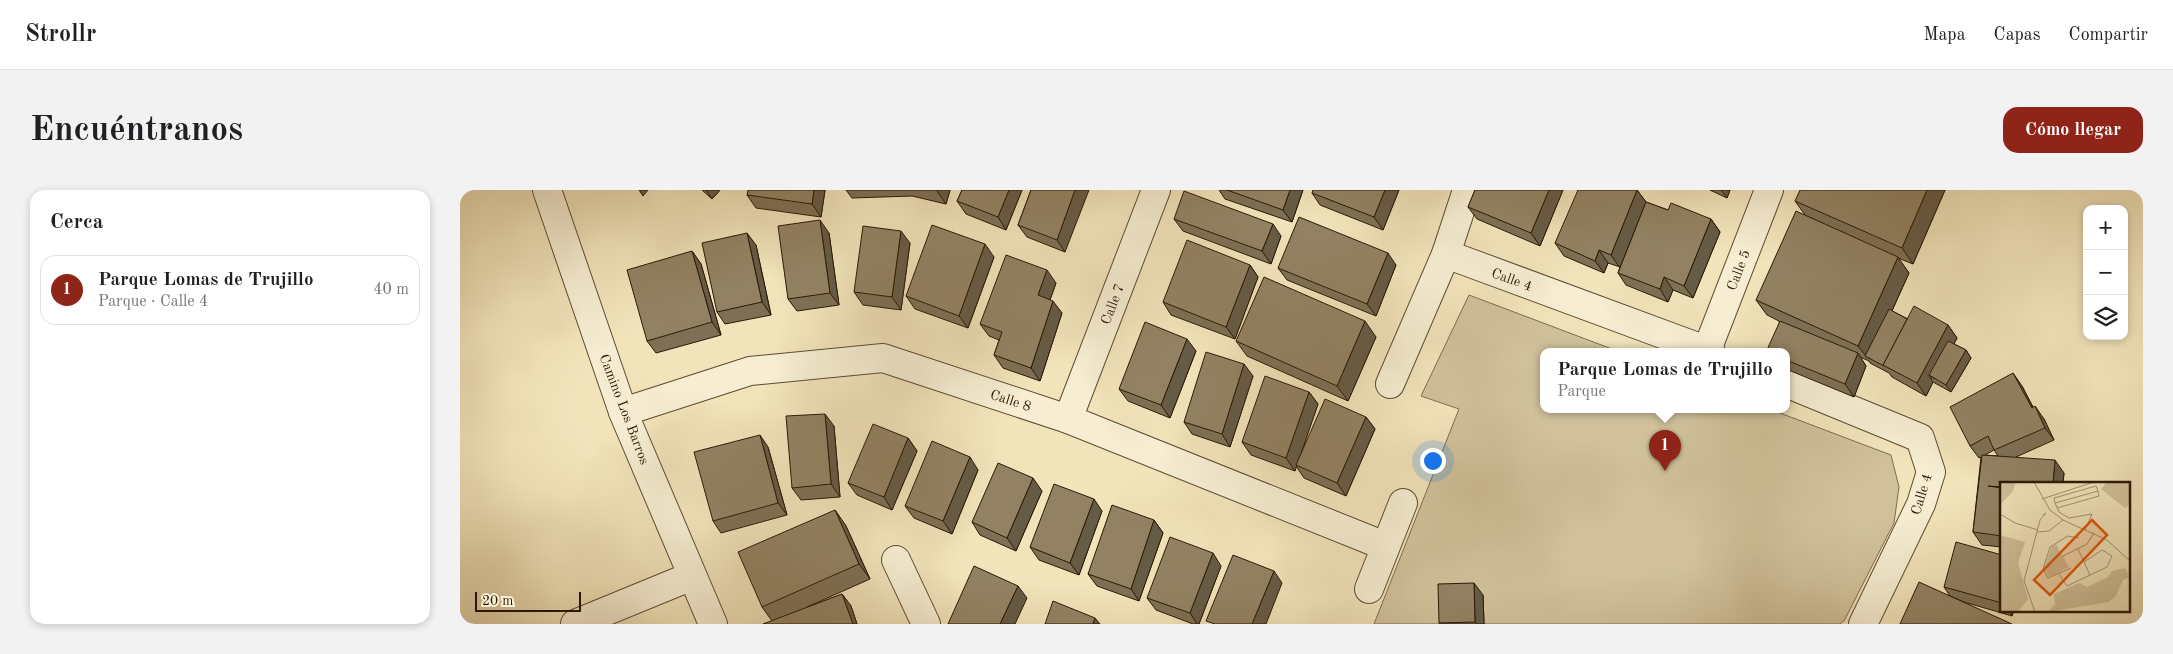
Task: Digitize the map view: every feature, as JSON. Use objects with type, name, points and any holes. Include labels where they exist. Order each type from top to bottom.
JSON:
[{"type":"street","name":"Camino Los Barros","points":[[548,190],[623,412],[713,624]]},
{"type":"street","name":"Calle 7","points":[[1068,419],[1156,190]]},
{"type":"street","points":[[1390,384],[1446,254],[1467,190]]},
{"type":"street","name":"Calle 5","points":[[1710,348],[1769,190]]},
{"type":"street","name":"Calle 4","points":[[1446,254],[1701,348]]},
{"type":"street","name":"Calle 8","points":[[623,412],[750,371],[883,358],[1068,419],[1385,546]]},
{"type":"street","name":"Calle 4","points":[[1790,385],[1920,438],[1931,472],[1920,504],[1863,624]]},
{"type":"street","points":[[1369,589],[1402,503]]},
{"type":"street","points":[[896,560],[926,624]]},
{"type":"street","points":[[575,624],[692,576]]},
{"type":"shaded area","points":[[1469,295],[1609,348],[1540,348],[1540,413],[1780,413],[1891,455],[1899,487],[1894,523],[1844,621],[1840,624],[1374,624],[1459,409],[1421,396]]},
{"type":"building","points":[[748,190],[814,190],[812,204],[747,195]]},
{"type":"building","points":[[962,190],[1009,190],[998,217],[957,201]]},
{"type":"building","points":[[1031,190],[1075,190],[1057,240],[1018,225]]},
{"type":"building","points":[[1227,190],[1290,190],[1283,210]]},
{"type":"building","points":[[1313,190],[1385,190],[1374,217],[1312,193]]},
{"type":"building","points":[[1475,190],[1549,190],[1531,233],[1468,207]]},
{"type":"building","points":[[1578,190],[1637,190],[1611,255],[1599,250],[1595,261],[1555,243]]},
{"type":"building","points":[[1800,190],[1927,190],[1902,248],[1795,201]]},
{"type":"building","points":[[1184,191],[1273,224],[1262,251],[1174,219]]},
{"type":"building","points":[[1646,202],[1668,210],[1671,203],[1711,219],[1684,286],[1664,277],[1660,289],[1618,273]]},
{"type":"building","points":[[1796,211],[1898,257],[1858,346],[1756,300]]},
{"type":"building","points":[[1299,217],[1388,253],[1367,304],[1278,268]]},
{"type":"building","points":[[820,220],[830,293],[788,299],[778,226]]},
{"type":"building","points":[[932,225],[985,244],[959,316],[906,296]]},
{"type":"building","points":[[863,226],[901,231],[892,297],[854,292]]},
{"type":"building","points":[[747,233],[762,302],[717,312],[702,243]]},
{"type":"building","points":[[1187,240],[1250,265],[1226,327],[1163,302]]},
{"type":"building","points":[[692,251],[712,322],[647,341],[627,270]]},
{"type":"building","points":[[1006,255],[1047,270],[1038,295],[1053,301],[1031,368],[994,355],[1002,332],[980,324]]},
{"type":"building","points":[[1264,277],[1365,321],[1337,386],[1236,341]]},
{"type":"building","points":[[1914,306],[1948,325],[1917,383],[1883,365]]},
{"type":"building","points":[[1889,309],[1907,319],[1884,366],[1865,356]]},
{"type":"building","points":[[1780,321],[1858,353],[1845,384],[1790,362],[1790,348],[1768,348]]},
{"type":"building","points":[[1145,322],[1187,339],[1161,405],[1119,389]]},
{"type":"building","points":[[1948,341],[1966,350],[1946,385],[1929,375]]},
{"type":"building","points":[[1206,352],[1244,364],[1222,434],[1184,422]]},
{"type":"building","points":[[2013,373],[2032,408],[2035,406],[2045,428],[1994,450],[1988,436],[1970,446],[1950,407]]},
{"type":"building","points":[[1265,376],[1309,392],[1286,458],[1242,442]]},
{"type":"building","points":[[1325,399],[1366,417],[1337,483],[1296,465]]},
{"type":"building","points":[[825,414],[831,484],[792,488],[786,416]]},
{"type":"building","points":[[873,424],[908,438],[884,497],[848,483]]},
{"type":"building","points":[[760,435],[778,503],[713,521],[694,452]]},
{"type":"building","points":[[932,441],[970,457],[943,521],[905,506]]},
{"type":"building","points":[[1982,455],[2055,460],[2053,482],[2000,482],[2000,487],[1988,486],[2000,488],[2000,536],[1973,532]]},
{"type":"building","points":[[998,463],[1033,478],[1007,538],[972,522]]},
{"type":"building","points":[[1054,484],[1094,499],[1070,563],[1030,547]]},
{"type":"building","points":[[1112,505],[1154,520],[1131,589],[1088,574]]},
{"type":"building","points":[[835,510],[859,564],[762,607],[738,552]]},
{"type":"building","points":[[1170,537],[1213,553],[1190,613],[1147,598]]},
{"type":"building","points":[[1956,542],[2000,554],[2000,602],[1944,587]]},
{"type":"building","points":[[1233,555],[1274,571],[1252,624],[1215,624],[1206,621]]},
{"type":"building","points":[[974,566],[1018,586],[1000,624],[948,624]]},
{"type":"building","points":[[1919,582],[2012,624],[1900,624]]},
{"type":"building","points":[[1474,583],[1475,622],[1439,623],[1438,584]]},
{"type":"building","points":[[842,594],[853,624],[763,624]]},
{"type":"building","points":[[1053,601],[1095,618],[1093,624],[1045,624]]},
{"type":"place","name":"Parque Lomas de Trujillo","points":[[1665,471]]}]
